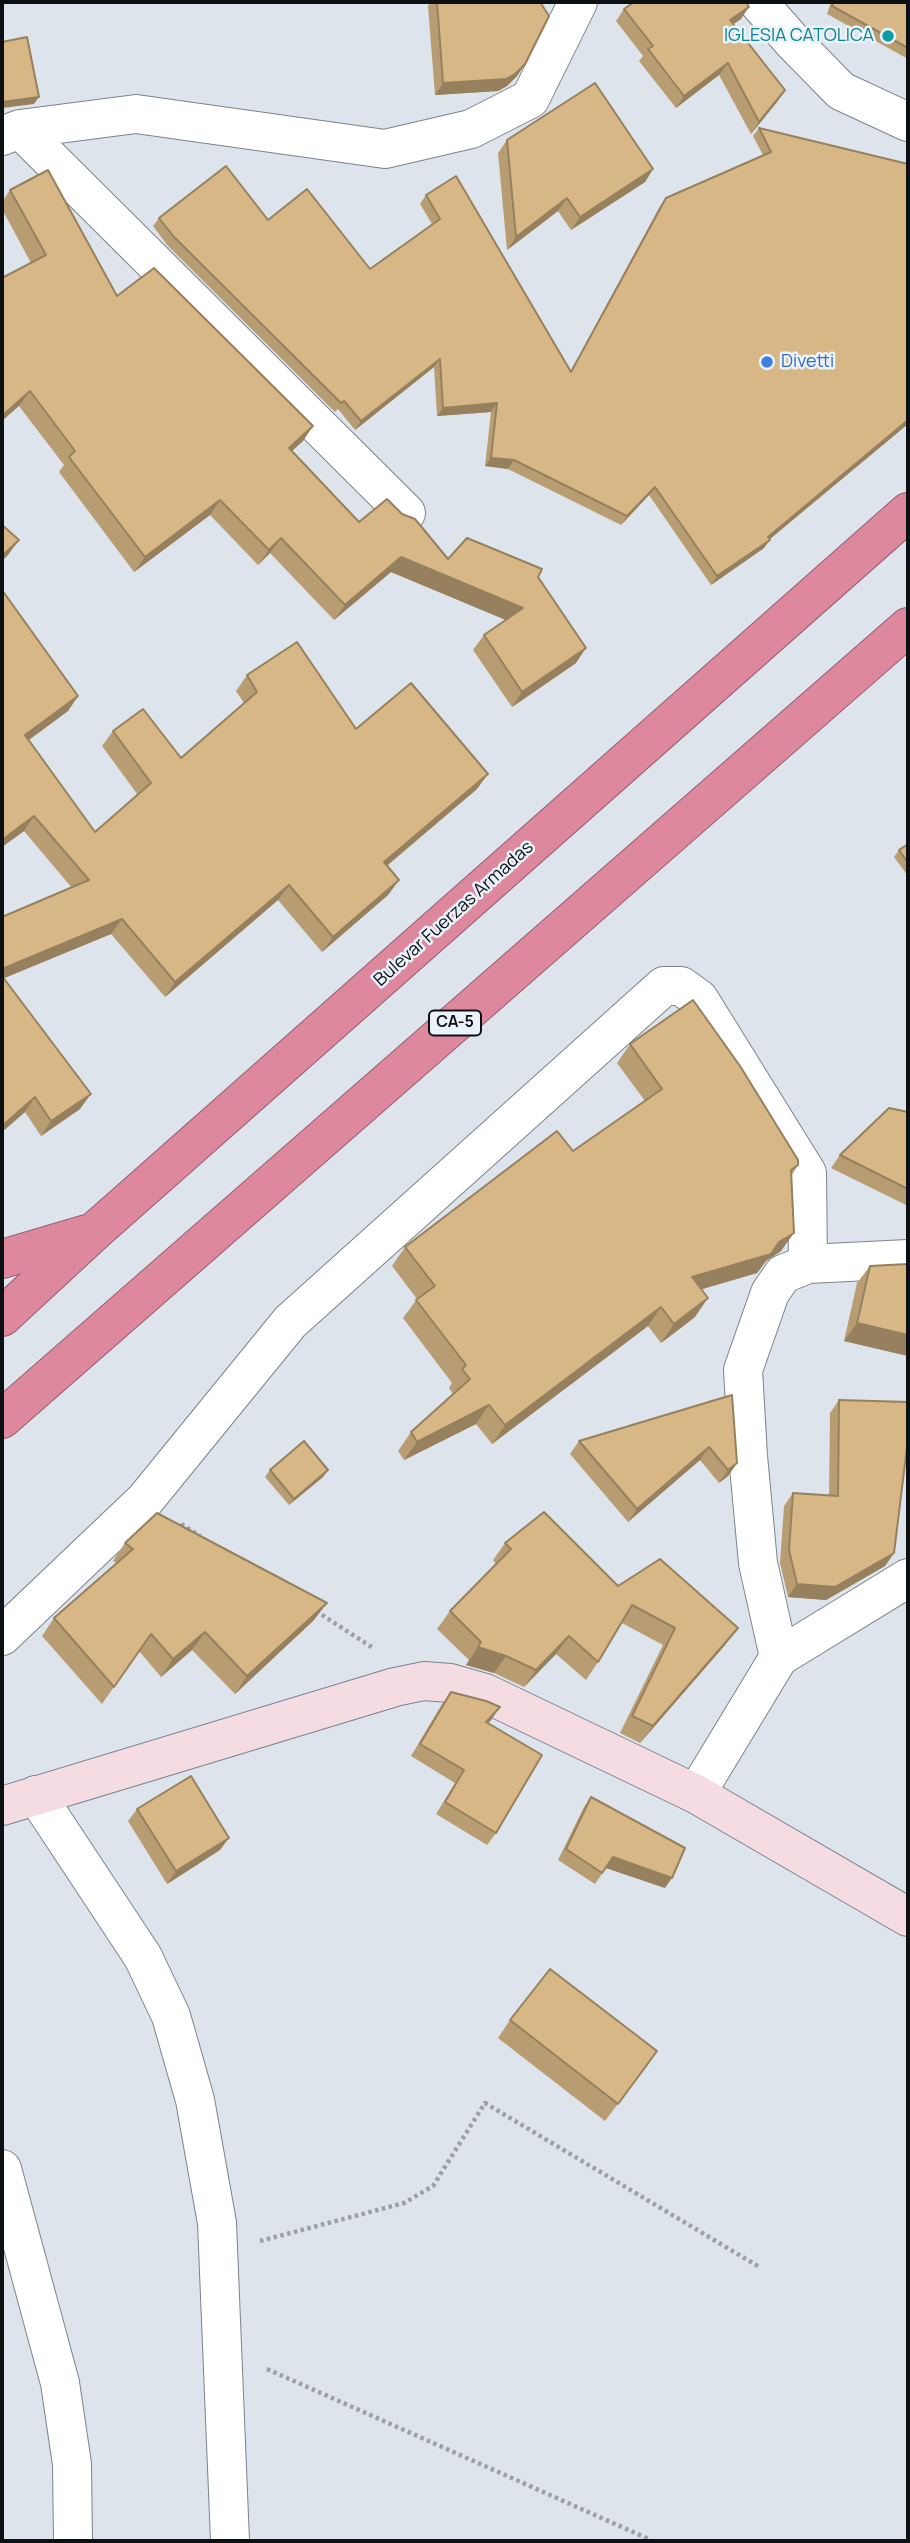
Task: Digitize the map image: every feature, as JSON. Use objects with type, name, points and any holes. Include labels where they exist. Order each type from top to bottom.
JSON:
[{"type":"highway","name":"Bulevar Fuerzas Armadas","points":[[2,1317],[95,1231],[908,512]]},
{"type":"highway","name":"CA-5","points":[[2,1419],[908,628]]},
{"type":"highway","points":[[2,1259],[95,1231]]},
{"type":"street","points":[[11,132],[136,114],[385,149],[471,129],[530,99],[578,2]]},
{"type":"street","points":[[758,2],[841,91],[908,122]]},
{"type":"street","points":[[11,132],[407,513]]},
{"type":"street","points":[[2,1636],[145,1500],[290,1322],[664,985],[681,986],[699,999],[807,1173],[808,1264]]},
{"type":"street","points":[[779,1657],[758,1563],[743,1370],[770,1293],[783,1275],[808,1264],[908,1259]]},
{"type":"street","points":[[696,1794],[779,1657],[908,1578]]},
{"type":"street","points":[[230,2541],[217,2223],[195,2100],[171,2016],[143,1957],[19,1801],[395,1687],[424,1681],[450,1683],[485,1693],[696,1794],[908,1917]]},
{"type":"street","points":[[2,2169],[60,2383],[72,2464],[73,2541]]},
{"type":"path","points":[[145,1500],[203,1538]]},
{"type":"path","points":[[308,1606],[424,1681]]},
{"type":"path","points":[[218,2252],[404,2203],[433,2186],[485,2103],[761,2268]]},
{"type":"path","points":[[222,2348],[651,2540]]},
{"type":"building","points":[[437,2],[540,2],[549,16],[525,64],[515,74],[506,79],[443,83]]},
{"type":"building","points":[[634,2],[746,2],[749,7],[730,20],[785,90],[759,122],[728,63],[684,96],[648,49],[653,46],[624,9]]},
{"type":"building","name":"IGLESIA CATOLICA","points":[[833,2],[908,2],[908,48],[832,6]]},
{"type":"building","points":[[27,37],[39,97],[2,102],[2,42]]},
{"type":"building","points":[[595,83],[653,169],[580,217],[567,198],[516,237],[507,140]]},
{"type":"building","points":[[759,128],[908,164],[908,420],[768,537],[770,540],[717,576],[655,487],[627,516],[514,460],[491,458],[497,403],[443,408],[440,359],[361,421],[344,401],[341,403],[174,237],[159,218],[226,166],[268,220],[307,189],[370,269],[440,219],[426,195],[456,176],[571,372],[666,198],[771,152]]},
{"type":"building","points":[[48,170],[117,296],[154,268],[313,426],[289,448],[359,522],[387,499],[402,514],[415,519],[448,559],[467,538],[542,569],[538,577],[586,648],[522,692],[484,635],[523,608],[401,557],[345,605],[281,538],[269,550],[220,500],[145,557],[69,457],[75,451],[30,391],[2,416],[2,278],[46,255],[10,190]]},
{"type":"building","points":[[2,525],[19,540],[2,556]]},
{"type":"building","points":[[2,590],[78,696],[25,735],[95,832],[151,783],[113,731],[143,709],[181,758],[257,692],[247,675],[297,642],[356,729],[411,683],[488,774],[384,862],[399,880],[333,937],[289,885],[175,982],[122,919],[2,969],[2,917],[89,880],[34,816],[2,840]]},
{"type":"building","points":[[908,844],[908,863],[899,850]]},
{"type":"building","points":[[2,976],[91,1094],[51,1121],[35,1097],[2,1126]]},
{"type":"building","points":[[693,1000],[740,1066],[798,1160],[798,1165],[791,1170],[794,1233],[779,1242],[771,1254],[692,1277],[708,1298],[674,1324],[661,1307],[505,1425],[489,1405],[417,1442],[411,1432],[470,1379],[462,1369],[466,1365],[416,1300],[435,1286],[405,1247],[557,1131],[573,1151],[662,1089],[630,1044]]},
{"type":"building","points":[[889,1108],[908,1112],[908,1189],[840,1155]]},
{"type":"building","points":[[908,1264],[908,1335],[857,1323],[870,1266]]},
{"type":"building","points":[[732,1395],[737,1463],[728,1470],[709,1447],[637,1509],[579,1441]]},
{"type":"building","points":[[839,1400],[908,1402],[908,1439],[894,1553],[835,1587],[797,1584],[789,1550],[793,1493],[838,1496]]},
{"type":"building","points":[[304,1441],[328,1470],[294,1499],[270,1470]]},
{"type":"building","points":[[544,1512],[618,1586],[660,1559],[738,1628],[653,1726],[632,1716],[675,1628],[632,1605],[598,1662],[569,1636],[536,1670],[478,1647],[481,1642],[450,1611],[511,1549],[505,1543]]},
{"type":"building","points":[[157,1513],[327,1603],[247,1676],[205,1632],[173,1659],[151,1634],[114,1687],[54,1618],[133,1549],[125,1543]]},
{"type":"building","points":[[451,1692],[500,1707],[486,1722],[542,1755],[496,1833],[445,1802],[464,1770],[420,1744]]},
{"type":"building","points":[[191,1776],[229,1838],[176,1871],[137,1809]]},
{"type":"building","points":[[591,1797],[685,1848],[672,1878],[613,1857],[602,1873],[566,1849]]},
{"type":"building","points":[[550,1969],[657,2051],[618,2104],[510,2020]]},
{"type":"place","name":"IGLESIA CATOLICA","points":[[888,36]]},
{"type":"place","name":"Divetti","points":[[767,362]]}]
